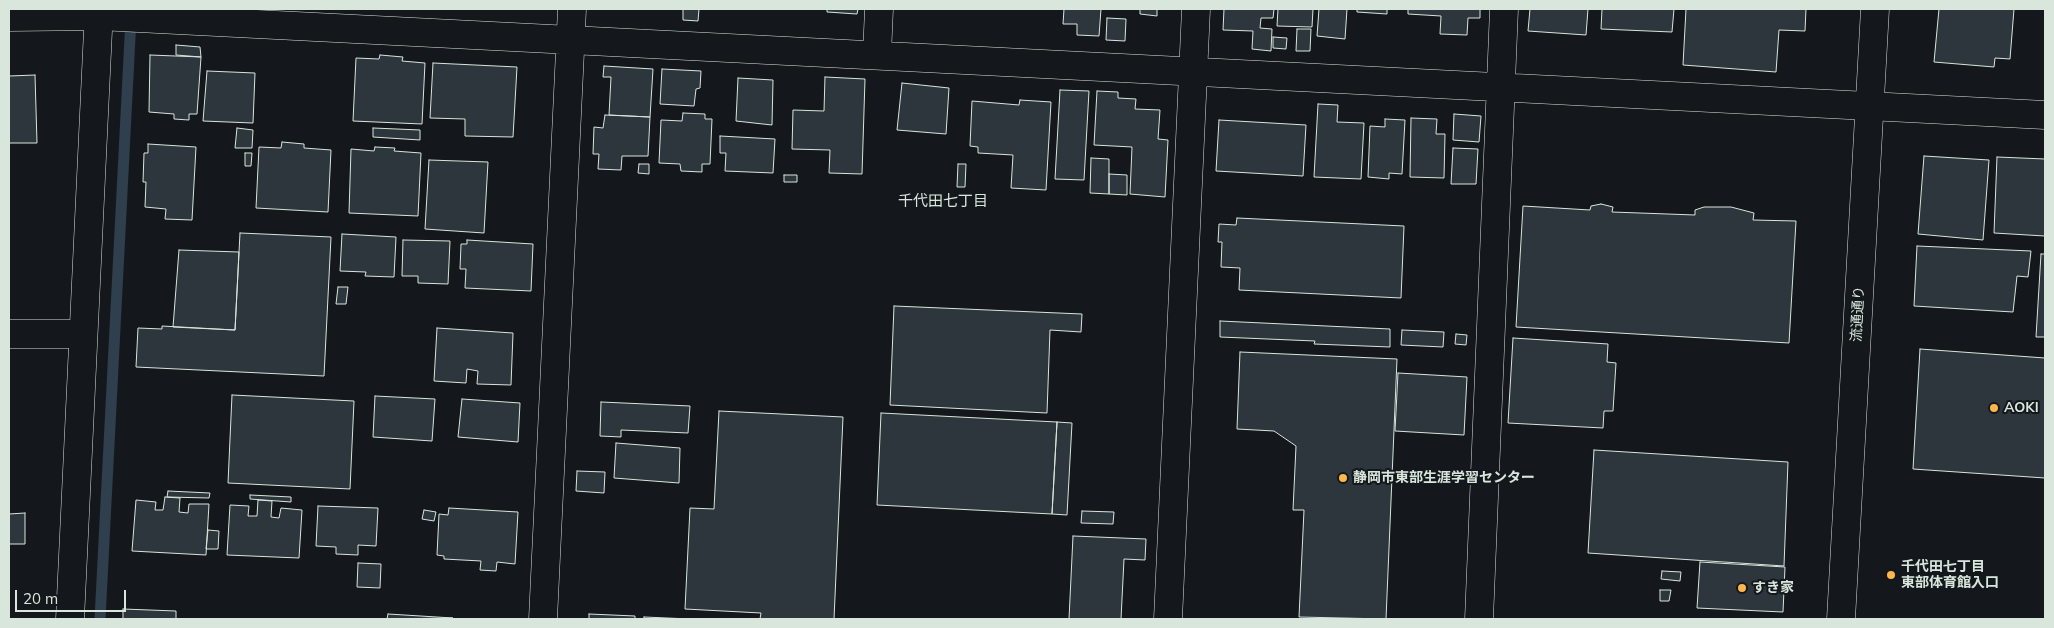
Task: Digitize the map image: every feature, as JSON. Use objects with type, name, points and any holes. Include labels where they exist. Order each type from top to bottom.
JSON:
[{"type":"street","points":[[543,619],[572,9]]},
{"type":"street","points":[[877,54],[879,9]]},
{"type":"street","points":[[1168,619],[1196,9]]},
{"type":"street","points":[[1479,619],[1504,9]]},
{"type":"street","name":"流通通り","points":[[1841,619],[1875,9]]},
{"type":"street","points":[[70,619],[99,12]]},
{"type":"street","points":[[9,17],[99,12],[571,39],[2045,115]]},
{"type":"street","points":[[9,334],[83,334]]},
{"type":"building","points":[[683,9],[699,9],[698,21],[683,20]]},
{"type":"building","points":[[827,9],[858,9],[857,14],[827,12]]},
{"type":"building","points":[[1064,9],[1101,9],[1099,36],[1077,35],[1077,24],[1063,24]]},
{"type":"building","points":[[1140,9],[1157,9],[1157,16],[1140,14]]},
{"type":"building","points":[[1224,9],[1274,9],[1273,18],[1261,18],[1260,28],[1272,29],[1271,51],[1252,49],[1253,31],[1223,30]]},
{"type":"building","points":[[1278,9],[1313,9],[1312,27],[1277,26]]},
{"type":"building","points":[[1319,9],[1347,9],[1345,39],[1317,36]]},
{"type":"building","points":[[1357,9],[1387,9],[1387,14],[1357,12]]},
{"type":"building","points":[[1408,9],[1480,9],[1480,18],[1468,18],[1467,35],[1440,34],[1441,16],[1408,14]]},
{"type":"building","points":[[1530,9],[1588,9],[1586,35],[1528,31]]},
{"type":"building","points":[[1602,9],[1674,9],[1672,32],[1601,29]]},
{"type":"building","points":[[1686,9],[1806,9],[1805,31],[1779,30],[1776,72],[1683,65]]},
{"type":"building","points":[[1939,9],[2014,9],[2010,59],[1995,58],[1994,67],[1934,62]]},
{"type":"building","points":[[1107,18],[1126,19],[1125,41],[1106,40]]},
{"type":"building","points":[[1297,29],[1311,29],[1310,51],[1296,51]]},
{"type":"building","points":[[1273,37],[1287,38],[1286,49],[1273,48]]},
{"type":"building","points":[[176,45],[200,47],[201,57],[176,55]]},
{"type":"building","points":[[150,55],[201,57],[197,114],[189,114],[189,120],[174,119],[174,114],[149,112]]},
{"type":"building","points":[[380,55],[403,57],[402,61],[425,63],[422,124],[353,121],[356,58],[379,59]]},
{"type":"building","points":[[433,63],[517,67],[513,137],[465,136],[465,119],[430,118]]},
{"type":"building","points":[[604,66],[653,69],[650,117],[609,115],[611,77],[603,77]]},
{"type":"building","points":[[662,69],[701,71],[700,88],[696,89],[694,106],[660,104]]},
{"type":"building","points":[[207,71],[255,73],[253,123],[203,121]]},
{"type":"building","points":[[35,75],[37,143],[9,143],[9,76]]},
{"type":"building","points":[[825,77],[865,79],[862,174],[829,173],[830,150],[792,149],[793,110],[824,111]]},
{"type":"building","points":[[738,78],[773,80],[772,125],[736,121]]},
{"type":"building","points":[[902,83],[949,88],[946,134],[897,130]]},
{"type":"building","points":[[1060,90],[1089,91],[1084,180],[1055,179]]},
{"type":"building","points":[[1097,91],[1118,92],[1118,98],[1136,99],[1135,109],[1160,110],[1158,139],[1168,140],[1165,197],[1130,194],[1132,147],[1094,145]]},
{"type":"building","points":[[1020,100],[1051,102],[1046,190],[1011,188],[1013,155],[978,153],[978,147],[970,146],[972,101],[1019,105]]},
{"type":"building","points":[[1318,104],[1338,105],[1337,122],[1364,123],[1361,179],[1314,177]]},
{"type":"building","points":[[683,113],[705,114],[705,119],[712,119],[710,164],[702,164],[702,172],[681,171],[680,164],[659,163],[661,120],[682,121]]},
{"type":"building","points":[[1454,114],[1481,116],[1479,142],[1453,140]]},
{"type":"building","points":[[605,115],[650,117],[648,156],[622,156],[621,170],[598,169],[599,154],[593,154],[594,127],[603,128]]},
{"type":"building","points":[[1411,118],[1437,119],[1436,134],[1445,134],[1444,178],[1410,177]]},
{"type":"building","points":[[1385,119],[1405,120],[1402,174],[1389,173],[1389,179],[1368,177],[1370,126],[1385,127]]},
{"type":"building","points":[[1219,120],[1306,125],[1303,176],[1216,171]]},
{"type":"building","points":[[237,128],[253,130],[252,148],[235,148]]},
{"type":"building","points":[[373,128],[420,130],[420,140],[373,137]]},
{"type":"building","points":[[720,136],[775,139],[773,173],[725,171],[726,153],[720,153]]},
{"type":"building","points":[[282,142],[304,144],[304,148],[331,150],[328,212],[256,208],[259,147],[281,148]]},
{"type":"building","points":[[148,144],[196,147],[192,220],[165,219],[166,209],[145,207],[146,182],[143,182],[144,153],[148,153]]},
{"type":"building","points":[[375,147],[395,148],[394,151],[421,153],[418,216],[349,213],[351,149],[374,151]]},
{"type":"building","points":[[1453,148],[1478,149],[1476,184],[1451,184]]},
{"type":"building","points":[[245,153],[252,153],[251,166],[245,166]]},
{"type":"building","points":[[1924,156],[1989,160],[1983,240],[1918,234]]},
{"type":"building","points":[[1997,157],[2045,159],[2045,236],[1994,233]]},
{"type":"building","points":[[1091,158],[1109,159],[1109,194],[1090,193]]},
{"type":"building","points":[[429,160],[488,162],[484,233],[425,229]]},
{"type":"building","points":[[639,164],[649,164],[649,174],[638,173]]},
{"type":"building","points":[[958,164],[966,164],[965,187],[957,187]]},
{"type":"building","points":[[1109,174],[1127,175],[1127,195],[1109,194]]},
{"type":"building","points":[[784,175],[797,175],[797,182],[784,182]]},
{"type":"building","points":[[1601,204],[1613,207],[1612,212],[1695,215],[1695,210],[1704,207],[1731,207],[1754,213],[1753,220],[1796,221],[1789,343],[1516,327],[1523,206],[1590,210],[1591,206]]},
{"type":"building","points":[[1237,218],[1404,226],[1401,298],[1239,290],[1240,268],[1221,267],[1222,242],[1218,242],[1219,224],[1236,225]]},
{"type":"building","points":[[240,233],[331,237],[324,376],[136,367],[138,328],[162,329],[162,326],[235,330]]},
{"type":"building","points":[[342,234],[396,237],[394,277],[365,276],[366,272],[340,271]]},
{"type":"building","points":[[403,240],[450,241],[448,284],[418,283],[418,276],[402,276]]},
{"type":"building","points":[[467,240],[533,244],[531,291],[465,288],[466,269],[460,269],[461,244],[467,244]]},
{"type":"building","points":[[1917,246],[2031,251],[2028,277],[2017,276],[2013,312],[1914,306]]},
{"type":"building","points":[[179,250],[239,252],[235,330],[173,327]]},
{"type":"building","points":[[2041,254],[2045,254],[2045,337],[2036,337]]},
{"type":"building","points":[[338,287],[348,287],[346,304],[336,304]]},
{"type":"building","points":[[894,306],[1082,314],[1081,332],[1050,330],[1047,413],[890,405]]},
{"type":"building","points":[[1220,321],[1390,329],[1390,347],[1314,344],[1315,341],[1220,337]]},
{"type":"building","points":[[437,328],[513,333],[511,385],[477,384],[478,371],[467,369],[466,383],[434,381]]},
{"type":"building","points":[[1402,330],[1444,332],[1443,347],[1401,345]]},
{"type":"building","points":[[1456,334],[1467,335],[1466,345],[1455,344]]},
{"type":"building","points":[[1513,338],[1608,344],[1607,362],[1616,363],[1613,411],[1604,411],[1603,428],[1508,423]]},
{"type":"building","points":[[1920,349],[2045,358],[2045,478],[1913,469]]},
{"type":"building","name":"静岡市東部生涯学習センター","points":[[1240,352],[1397,359],[1386,619],[1299,617],[1304,510],[1293,510],[1296,446],[1274,431],[1237,429]]},
{"type":"building","points":[[1398,373],[1467,377],[1464,435],[1395,431]]},
{"type":"building","points":[[232,395],[354,401],[350,489],[228,483]]},
{"type":"building","points":[[375,396],[435,399],[432,441],[373,437]]},
{"type":"building","points":[[462,399],[520,403],[518,442],[458,437]]},
{"type":"building","points":[[601,402],[690,406],[688,433],[621,430],[621,437],[600,436]]},
{"type":"building","points":[[719,411],[843,417],[834,619],[760,619],[761,613],[685,609],[690,508],[714,509]]},
{"type":"building","points":[[881,413],[1057,422],[1052,514],[877,505]]},
{"type":"building","points":[[1057,422],[1072,423],[1067,515],[1052,514]]},
{"type":"building","points":[[616,443],[680,448],[679,483],[614,478]]},
{"type":"building","points":[[1594,450],[1788,462],[1784,566],[1588,553]]},
{"type":"building","points":[[577,471],[605,472],[604,493],[576,491]]},
{"type":"building","points":[[168,491],[210,493],[209,498],[167,497]]},
{"type":"building","points":[[250,495],[291,497],[291,502],[250,499]]},
{"type":"building","points":[[165,497],[180,498],[179,512],[188,513],[189,504],[209,504],[206,555],[132,551],[136,500],[156,502],[155,510],[163,510]]},
{"type":"building","points":[[258,500],[272,501],[271,517],[279,518],[281,508],[302,510],[299,558],[227,555],[230,505],[249,506],[248,516],[257,516]]},
{"type":"building","points":[[318,506],[378,508],[376,546],[358,545],[358,555],[336,554],[336,547],[316,546]]},
{"type":"building","points":[[449,508],[518,512],[515,564],[497,562],[496,571],[480,570],[481,561],[444,559],[444,556],[437,555],[439,514],[448,515]]},
{"type":"building","points":[[424,510],[436,512],[434,521],[422,519]]},
{"type":"building","points":[[1082,511],[1114,512],[1113,524],[1081,523]]},
{"type":"building","points":[[25,513],[25,544],[9,544],[9,514]]},
{"type":"building","points":[[208,530],[219,531],[218,549],[206,549]]},
{"type":"building","points":[[1073,536],[1146,539],[1145,560],[1124,559],[1121,619],[1069,619]]},
{"type":"building","points":[[1700,562],[1785,567],[1783,612],[1697,608]]},
{"type":"building","points":[[358,563],[381,564],[380,588],[357,587]]},
{"type":"building","points":[[1662,571],[1681,572],[1680,581],[1661,579]]},
{"type":"building","points":[[1660,590],[1671,590],[1669,601],[1660,601]]},
{"type":"building","points":[[123,609],[176,611],[176,619],[123,619]]},
{"type":"building","points":[[388,614],[453,618],[387,619]]},
{"type":"building","points":[[589,614],[635,616],[635,619],[589,619]]},
{"type":"building","points":[[644,617],[690,619],[644,619]]},
{"type":"waterway","points":[[100,619],[131,18]]},
{"type":"place","name":"AOKI","points":[[1994,408]]},
{"type":"place","name":"静岡市東部生涯学習センター","points":[[1343,478]]},
{"type":"place","name":"千代田七丁目 東部体育館入口","points":[[1891,575]]},
{"type":"place","name":"すき家","points":[[1742,588]]},
{"type":"district","name":"千代田七丁目","points":[[943,201]]}]
